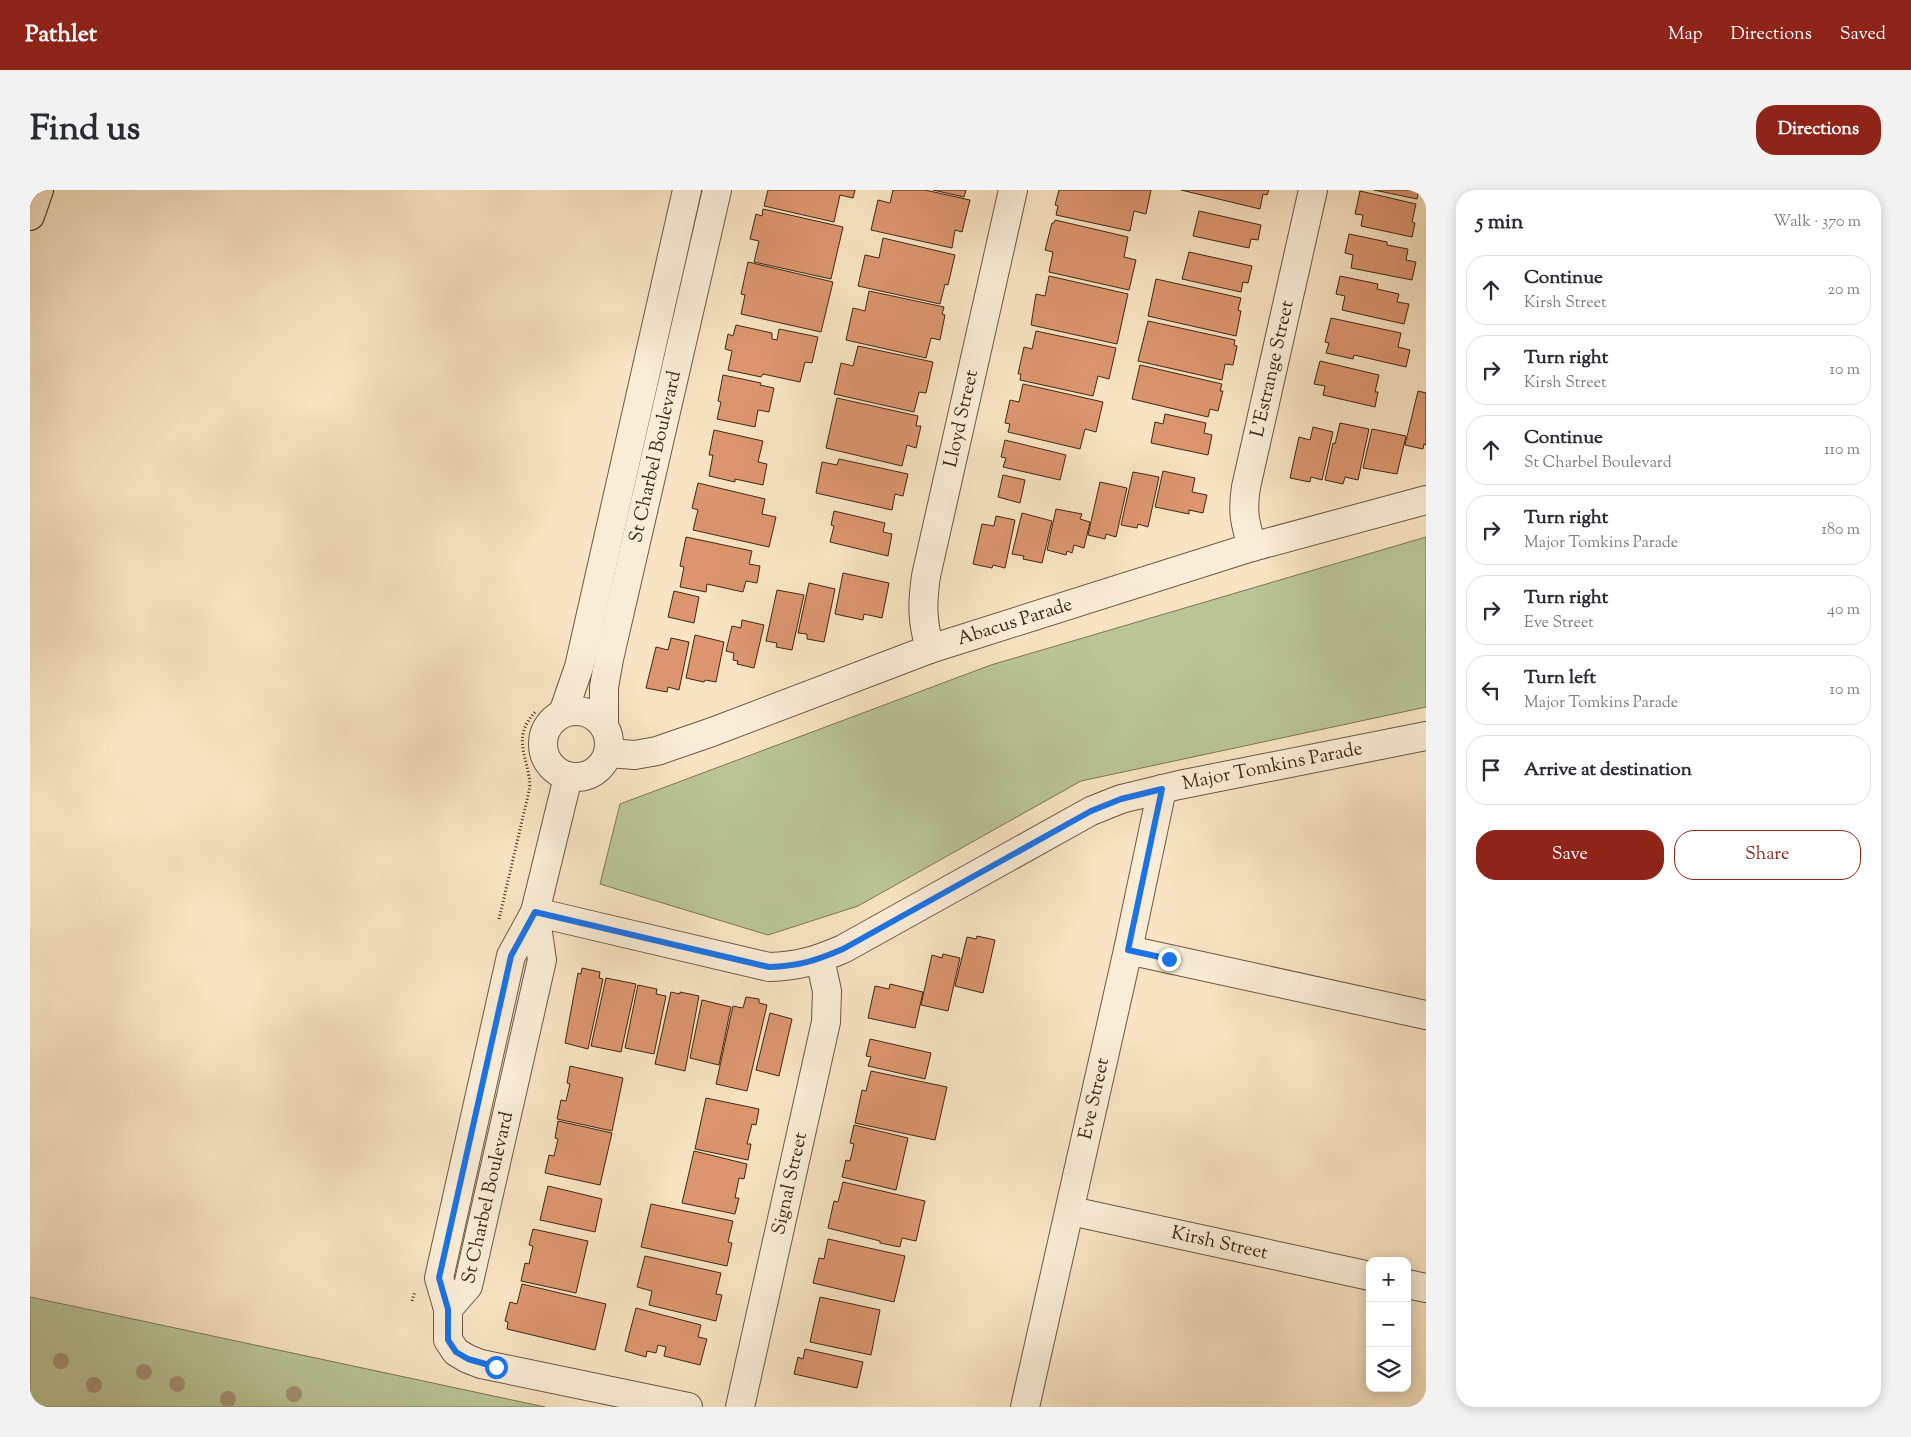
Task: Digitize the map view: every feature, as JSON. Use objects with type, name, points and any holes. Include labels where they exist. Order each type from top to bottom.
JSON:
[{"type":"highway","points":[[30,216],[39,190]]},
{"type":"street","name":"St Charbel Boulevard","points":[[552,709],[579,667],[687,190]]},
{"type":"street","name":"St Charbel Boulevard","points":[[604,726],[604,687],[609,659],[717,190]]},
{"type":"street","name":"Lloyd Street","points":[[930,648],[923,626],[923,599],[926,576],[1013,190]]},
{"type":"street","name":"L'Estrange Street","points":[[1252,547],[1244,517],[1243,506],[1246,487],[1313,190]]},
{"type":"street","name":"Abacus Parade","points":[[608,753],[635,755],[656,751],[712,732],[930,648],[1252,547],[1426,500]]},
{"type":"street","points":[[552,709],[590,714],[604,726],[609,744],[608,753],[604,762],[597,770],[578,778],[558,773],[550,766],[544,757],[542,747],[543,736],[547,727],[554,719],[552,709]]},
{"type":"street","name":"Major Tomkins Parade","points":[[535,912],[769,967],[794,966],[820,959],[851,944],[1091,811],[1121,799],[1426,736]]},
{"type":"street","name":"St Charbel Boulevard","points":[[568,777],[535,912],[542,960],[468,1286],[448,1309],[448,1340],[456,1352],[468,1359],[496,1367],[688,1407]]},
{"type":"street","name":"Eve Street","points":[[1025,1407],[1071,1211],[1162,789]]},
{"type":"street","points":[[1128,950],[1426,1015]]},
{"type":"street","name":"Signal Street","points":[[740,1407],[826,1022],[827,991],[820,959]]},
{"type":"street","name":"Kirsh Street","points":[[1071,1211],[1366,1275]]},
{"type":"street","points":[[1411,1285],[1426,1288]]},
{"type":"path","points":[[499,923],[530,787],[529,774],[522,748],[523,735],[526,725],[552,709]]},
{"type":"path","points":[[412,1301],[417,1282]]},
{"type":"green space","points":[[1426,537],[1426,707],[1081,781],[858,906],[768,935],[600,884],[620,804],[991,665]]},
{"type":"green space","points":[[30,1297],[545,1407],[30,1407]]},
{"type":"building","points":[[768,190],[855,190],[853,198],[840,195],[834,222],[764,206]]},
{"type":"building","points":[[893,190],[925,190],[970,200],[962,232],[955,230],[952,248],[871,230],[878,200],[890,203]]},
{"type":"building","points":[[933,190],[966,190],[964,197]]},
{"type":"building","points":[[1059,190],[1151,190],[1146,214],[1134,211],[1130,231],[1056,215],[1058,206],[1055,205]]},
{"type":"building","points":[[1181,190],[1269,190],[1267,195],[1263,194],[1260,209]]},
{"type":"building","points":[[1374,190],[1419,190],[1417,199]]},
{"type":"building","points":[[1360,191],[1416,204],[1412,222],[1415,223],[1412,237],[1361,226],[1363,215],[1355,214]]},
{"type":"building","points":[[763,209],[843,227],[831,279],[754,262],[759,241],[750,239],[756,214],[762,216]]},
{"type":"building","points":[[1199,211],[1261,225],[1258,240],[1251,239],[1249,248],[1193,236]]},
{"type":"building","points":[[1055,220],[1128,237],[1124,257],[1136,260],[1129,290],[1049,272],[1053,252],[1045,250],[1052,223]]},
{"type":"building","points":[[1349,234],[1387,242],[1387,245],[1408,249],[1406,260],[1416,262],[1412,280],[1351,268],[1353,255],[1345,253]]},
{"type":"building","points":[[883,238],[955,255],[948,285],[945,284],[940,304],[858,286],[865,255],[879,258]]},
{"type":"building","points":[[1189,252],[1252,266],[1248,283],[1243,282],[1241,292],[1182,279]]},
{"type":"building","points":[[748,262],[833,282],[821,332],[741,314],[745,295],[741,294]]},
{"type":"building","points":[[1049,276],[1128,294],[1117,344],[1031,325],[1036,294],[1045,296]]},
{"type":"building","points":[[1340,276],[1378,284],[1377,289],[1399,294],[1397,302],[1409,304],[1404,324],[1342,310],[1345,296],[1336,294]]},
{"type":"building","points":[[1156,279],[1241,298],[1238,310],[1241,311],[1236,336],[1148,316]]},
{"type":"building","points":[[869,291],[944,307],[942,314],[945,315],[940,340],[931,338],[926,358],[846,340],[853,308],[865,311]]},
{"type":"building","points":[[1331,318],[1401,333],[1398,347],[1410,350],[1406,367],[1354,355],[1353,359],[1326,353],[1329,343],[1325,342]]},
{"type":"building","points":[[1148,321],[1235,340],[1234,345],[1237,346],[1233,365],[1225,364],[1222,380],[1138,361]]},
{"type":"building","points":[[736,325],[772,333],[772,339],[777,340],[779,329],[818,337],[812,363],[805,362],[800,382],[763,374],[761,377],[728,370],[732,351],[725,349],[728,334],[733,336]]},
{"type":"building","points":[[1036,331],[1116,348],[1109,379],[1098,376],[1093,396],[1020,380],[1021,374],[1018,374],[1024,347],[1032,349]]},
{"type":"building","points":[[858,346],[933,362],[926,393],[919,392],[914,412],[834,394],[841,363],[853,366]]},
{"type":"building","points":[[1320,361],[1379,375],[1375,392],[1378,392],[1375,407],[1323,395],[1325,386],[1314,384]]},
{"type":"building","points":[[1140,365],[1222,384],[1220,391],[1223,391],[1218,411],[1210,409],[1208,417],[1132,399]]},
{"type":"building","points":[[723,375],[761,383],[760,385],[774,388],[769,412],[758,410],[755,427],[717,419],[721,402],[718,401]]},
{"type":"building","points":[[1023,384],[1103,402],[1096,432],[1085,429],[1080,449],[1008,432],[1010,424],[1005,423],[1010,400],[1019,402]]},
{"type":"building","points":[[1418,391],[1426,393],[1426,445],[1424,444],[1423,449],[1405,445]]},
{"type":"building","points":[[837,398],[918,416],[916,426],[921,426],[916,448],[907,445],[902,466],[826,448]]},
{"type":"building","points":[[1165,414],[1206,423],[1204,433],[1212,435],[1208,455],[1151,443],[1155,422],[1163,424]]},
{"type":"building","points":[[1340,423],[1369,429],[1358,480],[1345,477],[1343,484],[1325,480],[1333,443],[1335,444]]},
{"type":"building","points":[[1313,427],[1333,432],[1322,480],[1311,477],[1310,482],[1290,478],[1299,437],[1310,440]]},
{"type":"building","points":[[1372,429],[1406,436],[1397,474],[1363,468]]},
{"type":"building","points":[[714,430],[763,441],[758,462],[767,464],[763,485],[735,479],[735,482],[709,476],[713,455],[709,455]]},
{"type":"building","points":[[1005,440],[1066,455],[1060,480],[1003,467],[1006,458],[1001,457]]},
{"type":"building","points":[[839,459],[908,474],[903,496],[895,494],[892,510],[816,493],[822,462],[837,465]]},
{"type":"building","points":[[1163,471],[1195,478],[1192,492],[1207,495],[1203,513],[1189,510],[1189,514],[1155,507]]},
{"type":"building","points":[[1133,472],[1159,477],[1148,527],[1138,524],[1137,528],[1121,525]]},
{"type":"building","points":[[1003,475],[1025,480],[1020,503],[998,497]]},
{"type":"building","points":[[1100,482],[1127,488],[1116,537],[1106,534],[1105,539],[1088,535]]},
{"type":"building","points":[[698,483],[765,499],[762,514],[776,517],[769,547],[693,530],[698,510],[692,508]]},
{"type":"building","points":[[1056,509],[1082,514],[1080,519],[1090,522],[1084,548],[1074,545],[1072,553],[1067,551],[1066,555],[1047,550]]},
{"type":"building","points":[[834,511],[885,523],[883,532],[892,534],[888,556],[830,542],[834,526],[831,525]]},
{"type":"building","points":[[1022,513],[1052,521],[1042,563],[1023,559],[1024,556],[1012,554]]},
{"type":"building","points":[[996,516],[1015,520],[1005,568],[993,565],[992,568],[973,564],[982,524],[994,526]]},
{"type":"building","points":[[686,537],[752,551],[749,564],[760,566],[757,583],[746,581],[743,592],[707,584],[706,592],[680,587],[684,567],[680,566]]},
{"type":"building","points":[[843,573],[889,583],[882,618],[864,614],[863,620],[835,614]]},
{"type":"building","points":[[809,583],[835,589],[824,642],[807,639],[807,634],[798,633]]},
{"type":"building","points":[[777,590],[804,595],[792,650],[776,647],[777,643],[766,641]]},
{"type":"building","points":[[674,591],[699,597],[694,623],[668,617]]},
{"type":"building","points":[[742,620],[764,625],[754,668],[737,664],[738,661],[733,660],[734,653],[726,651],[732,626],[741,628]]},
{"type":"building","points":[[695,635],[724,642],[716,682],[705,680],[704,682],[686,678]]},
{"type":"building","points":[[671,638],[689,642],[679,690],[668,687],[667,692],[646,688],[656,647],[668,650]]},
{"type":"building","points":[[977,936],[995,940],[983,993],[955,986],[967,937],[976,939]]},
{"type":"building","points":[[943,954],[960,958],[948,1011],[921,1005],[932,955],[942,958]]},
{"type":"building","points":[[582,968],[600,972],[599,978],[603,979],[588,1049],[565,1043],[578,973],[581,974]]},
{"type":"building","points":[[606,978],[636,984],[621,1052],[591,1046]]},
{"type":"building","points":[[890,984],[923,992],[915,1028],[868,1018],[875,986],[889,989]]},
{"type":"building","points":[[638,985],[657,989],[656,994],[666,996],[654,1054],[625,1048]]},
{"type":"building","points":[[671,992],[699,996],[685,1071],[655,1064]]},
{"type":"building","points":[[746,997],[759,999],[759,1003],[767,1005],[747,1091],[716,1084],[733,1006],[743,1008]]},
{"type":"building","points":[[702,1000],[731,1007],[719,1065],[690,1058]]},
{"type":"building","points":[[770,1013],[792,1019],[779,1076],[756,1070]]},
{"type":"building","points":[[870,1039],[931,1053],[925,1079],[868,1066],[871,1057],[866,1056]]},
{"type":"building","points":[[570,1066],[623,1078],[612,1131],[557,1119],[561,1100],[566,1101],[570,1084],[567,1083]]},
{"type":"building","points":[[871,1071],[947,1087],[935,1140],[855,1123],[862,1090],[866,1091]]},
{"type":"building","points":[[706,1098],[759,1109],[756,1125],[752,1124],[747,1144],[751,1144],[748,1160],[695,1149]]},
{"type":"building","points":[[558,1121],[612,1133],[600,1185],[545,1173],[549,1155],[554,1156],[558,1139],[555,1138]]},
{"type":"building","points":[[854,1125],[908,1138],[896,1190],[842,1177],[846,1160],[850,1161],[854,1144],[850,1143]]},
{"type":"building","points":[[694,1151],[747,1164],[744,1179],[739,1178],[735,1198],[739,1198],[735,1214],[682,1203]]},
{"type":"building","points":[[843,1182],[925,1201],[916,1241],[902,1238],[900,1247],[828,1228],[834,1201],[838,1202]]},
{"type":"building","points":[[548,1186],[602,1199],[595,1232],[540,1220]]},
{"type":"building","points":[[651,1204],[733,1221],[728,1242],[732,1243],[727,1266],[641,1247]]},
{"type":"building","points":[[533,1229],[588,1241],[576,1293],[521,1281],[525,1263],[529,1264],[533,1246],[529,1245]]},
{"type":"building","points":[[828,1239],[905,1256],[894,1302],[813,1283],[819,1258],[824,1259]]},
{"type":"building","points":[[645,1256],[721,1273],[716,1294],[722,1295],[716,1321],[649,1305],[652,1291],[637,1287]]},
{"type":"building","points":[[522,1284],[606,1304],[595,1350],[507,1329],[508,1322],[505,1321],[510,1302],[517,1304]]},
{"type":"building","points":[[820,1297],[880,1310],[871,1355],[810,1342]]},
{"type":"building","points":[[636,1308],[701,1325],[698,1337],[707,1339],[700,1365],[664,1356],[666,1347],[658,1345],[656,1353],[647,1351],[646,1357],[625,1351]]},
{"type":"building","points":[[805,1349],[863,1362],[857,1388],[794,1374],[798,1357],[803,1359]]},
{"type":"route","points":[[496,1367],[468,1359],[456,1352],[448,1340],[448,1309],[439,1278],[511,956],[535,912],[769,967],[794,966],[820,959],[843,949],[1091,811],[1121,799],[1162,789],[1128,950],[1169,959]]}]
